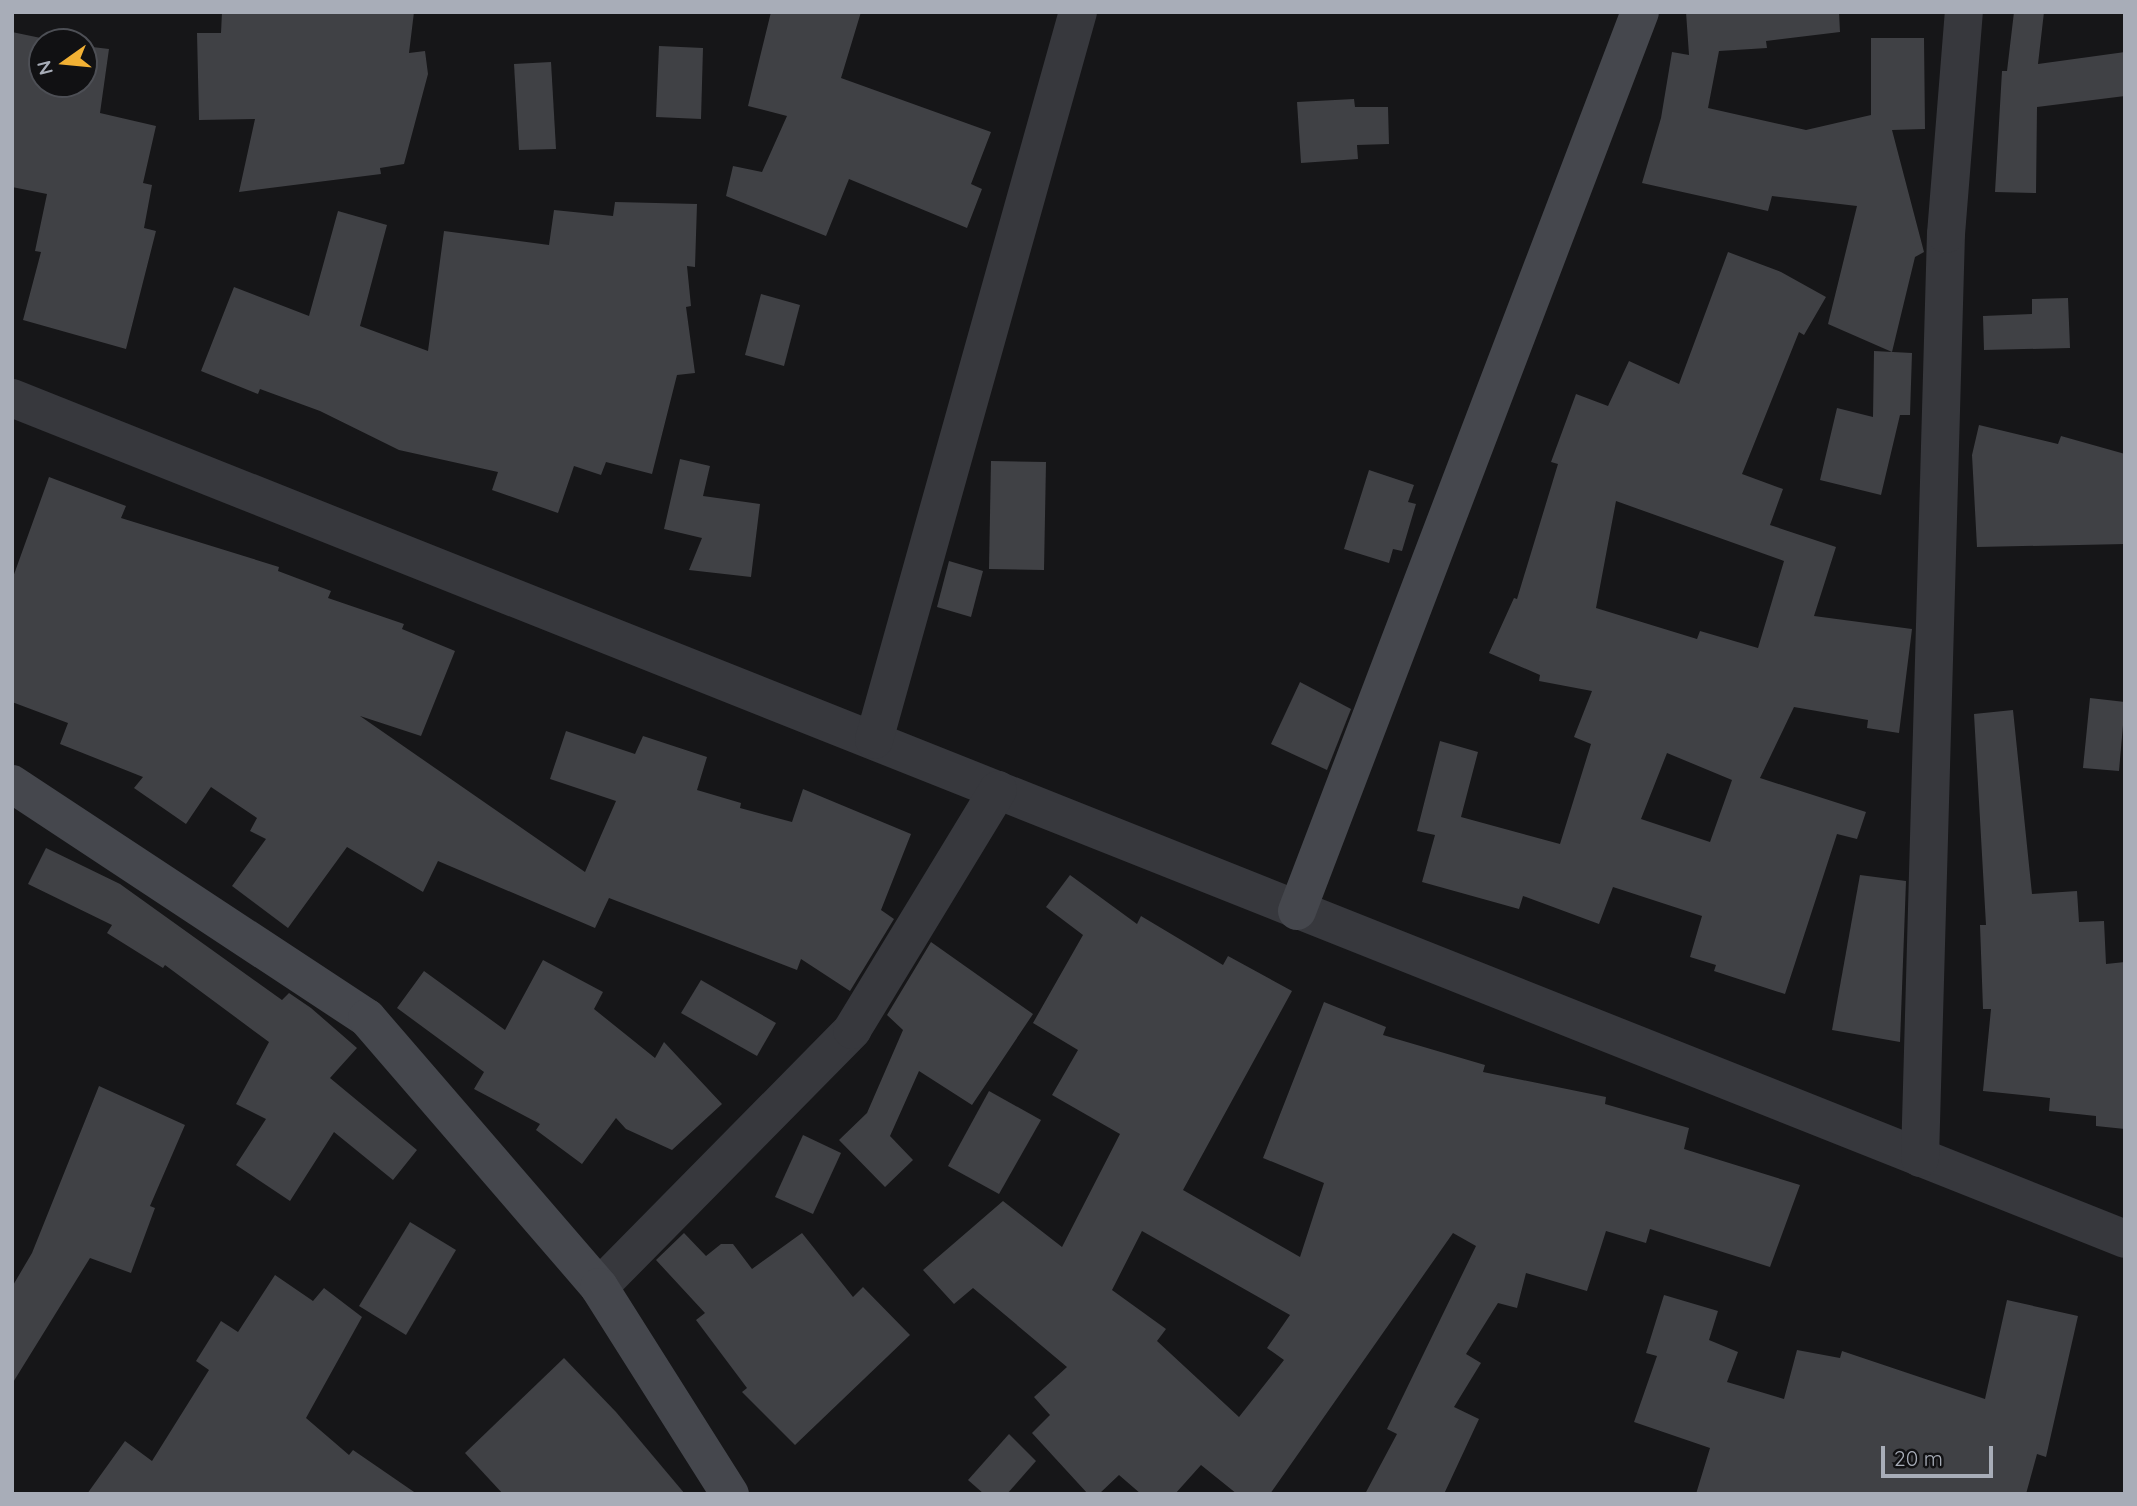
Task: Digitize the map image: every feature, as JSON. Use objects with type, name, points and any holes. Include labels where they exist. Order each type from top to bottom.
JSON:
[{"type":"street","points":[[874,740],[1078,12]]},
{"type":"street","points":[[1297,911],[1640,12]]},
{"type":"street","points":[[1920,1158],[1946,234],[1964,12]]},
{"type":"street","points":[[12,398],[2125,1239]]},
{"type":"street","points":[[12,783],[367,1017],[599,1287],[730,1494]]},
{"type":"street","points":[[599,1287],[852,1030],[998,790]]},
{"type":"building","points":[[222,12],[414,12],[409,53],[425,51],[428,74],[404,164],[380,168],[381,174],[239,192],[255,119],[199,120],[197,33],[221,33]]},
{"type":"building","points":[[771,12],[861,12],[841,78],[991,132],[971,184],[982,189],[967,228],[849,179],[826,236],[726,196],[733,166],[762,172],[787,116],[748,106]]},
{"type":"building","points":[[1686,12],[1839,12],[1840,32],[1766,41],[1767,48],[1719,51],[1708,108],[1806,130],[1871,115],[1871,38],[1924,38],[1925,129],[1892,130],[1924,252],[1915,257],[1892,352],[1828,324],[1857,206],[1772,196],[1768,211],[1642,183],[1661,118],[1672,52],[1689,55]]},
{"type":"building","points":[[2014,12],[2044,12],[2038,64],[2125,52],[2125,96],[2037,107],[2036,193],[1995,192],[2002,71],[2007,71]]},
{"type":"building","points":[[12,32],[28,35],[28,98],[98,98],[98,48],[109,49],[100,113],[156,126],[143,183],[152,185],[144,228],[156,231],[126,349],[23,320],[41,252],[35,251],[47,194],[12,187]]},
{"type":"building","points":[[659,46],[703,48],[701,119],[656,117]]},
{"type":"building","points":[[551,62],[556,149],[519,150],[514,64]]},
{"type":"building","points":[[1354,99],[1355,107],[1388,107],[1389,144],[1357,145],[1358,159],[1301,163],[1297,102]]},
{"type":"building","points":[[615,202],[697,204],[695,267],[687,266],[691,306],[686,307],[695,373],[677,375],[652,474],[606,462],[601,475],[574,466],[558,513],[492,490],[498,472],[399,450],[320,411],[260,389],[258,394],[201,371],[234,287],[309,316],[338,211],[387,225],[360,326],[428,351],[444,231],[549,245],[554,210],[613,216]]},
{"type":"building","points":[[1728,252],[1781,272],[1826,297],[1804,335],[1799,332],[1742,474],[1783,489],[1770,525],[1836,547],[1814,616],[1912,629],[1899,733],[1867,728],[1868,720],[1794,707],[1760,778],[1866,812],[1857,839],[1837,834],[1785,994],[1714,971],[1716,965],[1690,957],[1702,916],[1613,887],[1599,924],[1523,896],[1519,909],[1422,882],[1435,835],[1417,831],[1440,741],[1478,752],[1461,817],[1560,844],[1591,744],[1574,737],[1592,691],[1539,681],[1540,675],[1489,653],[1514,598],[1517,599],[1558,464],[1551,462],[1576,394],[1608,406],[1629,361],[1679,384]],"holes":[[[1616,501],[1784,561],[1758,648],[1700,631],[1697,639],[1596,608]],[[1667,753],[1732,780],[1710,842],[1641,819]]]},
{"type":"building","points":[[761,294],[800,305],[784,366],[745,355]]},
{"type":"building","points":[[2068,298],[2070,348],[1984,350],[1983,316],[2032,314],[2032,299]]},
{"type":"building","points":[[1874,351],[1912,353],[1910,415],[1900,415],[1881,495],[1820,480],[1837,408],[1873,417]]},
{"type":"building","points":[[1979,425],[2058,444],[2061,436],[2125,454],[2125,544],[1977,547],[1972,455]]},
{"type":"building","points":[[680,459],[710,466],[703,496],[760,504],[751,577],[689,570],[702,538],[664,529]]},
{"type":"building","points":[[991,461],[1046,462],[1044,570],[989,569]]},
{"type":"building","points":[[1369,470],[1414,485],[1408,502],[1416,504],[1402,551],[1393,549],[1389,563],[1344,549]]},
{"type":"building","points":[[49,477],[126,506],[121,518],[279,567],[278,571],[331,591],[328,598],[404,624],[402,629],[455,651],[421,736],[360,716],[585,872],[616,801],[550,779],[566,731],[635,754],[643,736],[707,757],[697,790],[741,803],[740,808],[792,822],[803,789],[911,834],[881,910],[894,919],[850,991],[801,959],[797,970],[609,898],[595,928],[438,861],[423,892],[347,847],[288,928],[232,886],[266,839],[250,831],[257,818],[211,787],[186,824],[134,788],[143,777],[60,744],[68,723],[12,702],[12,580]]},
{"type":"building","points":[[949,561],[983,571],[971,617],[937,607]]},
{"type":"building","points":[[1300,682],[1351,709],[1327,770],[1271,744]]},
{"type":"building","points":[[2090,698],[2125,702],[2119,771],[2083,768]]},
{"type":"building","points":[[2013,710],[2032,894],[2077,891],[2079,922],[2104,921],[2106,964],[2125,962],[2125,1129],[2096,1126],[2096,1116],[2049,1111],[2050,1098],[1983,1091],[1991,1009],[1983,1009],[1980,925],[1986,925],[1974,714]]},
{"type":"building","points":[[46,848],[120,884],[282,1000],[289,993],[311,1008],[357,1048],[330,1078],[417,1150],[393,1180],[334,1132],[290,1201],[236,1165],[266,1119],[236,1104],[269,1042],[165,965],[163,968],[107,933],[112,925],[28,884]]},
{"type":"building","points":[[1070,875],[1137,924],[1141,916],[1223,965],[1228,956],[1292,991],[1183,1190],[1300,1257],[1324,1183],[1263,1158],[1324,1002],[1386,1027],[1383,1035],[1485,1065],[1483,1072],[1606,1097],[1605,1104],[1689,1128],[1684,1149],[1800,1185],[1770,1267],[1650,1229],[1646,1243],[1606,1231],[1587,1291],[1526,1273],[1517,1308],[1498,1303],[1466,1354],[1481,1363],[1454,1407],[1479,1419],[1444,1494],[1365,1494],[1397,1434],[1387,1429],[1476,1246],[1453,1233],[1270,1494],[1237,1494],[1201,1465],[1175,1494],[1141,1494],[1119,1475],[1099,1494],[1088,1494],[1032,1433],[1050,1415],[1034,1397],[1067,1367],[973,1288],[954,1304],[923,1270],[1003,1201],[1062,1247],[1120,1134],[1052,1095],[1078,1050],[1033,1023],[1083,935],[1046,907]],"holes":[[[1142,1231],[1290,1315],[1267,1348],[1284,1360],[1239,1417],[1157,1341],[1166,1329],[1112,1290]]]},
{"type":"building","points":[[1860,875],[1906,881],[1900,1042],[1832,1030]]},
{"type":"building","points":[[931,942],[1033,1014],[972,1105],[919,1071],[890,1136],[913,1160],[885,1187],[839,1140],[867,1113],[903,1030],[887,1015]]},
{"type":"building","points":[[543,960],[603,992],[594,1009],[655,1058],[664,1042],[722,1104],[672,1150],[626,1129],[616,1118],[582,1164],[536,1130],[540,1124],[474,1089],[484,1072],[397,1008],[424,971],[505,1030]]},
{"type":"building","points":[[701,980],[776,1023],[757,1056],[681,1013]]},
{"type":"building","points":[[99,1086],[185,1125],[150,1206],[155,1208],[131,1273],[90,1258],[12,1384],[12,1287],[32,1253]]},
{"type":"building","points":[[989,1091],[1041,1120],[999,1194],[948,1166]]},
{"type":"building","points":[[803,1135],[841,1153],[813,1214],[775,1197]]},
{"type":"building","points":[[410,1222],[456,1250],[406,1335],[359,1306]]},
{"type":"building","points":[[684,1233],[706,1256],[721,1244],[733,1244],[752,1269],[802,1233],[853,1297],[863,1287],[910,1335],[795,1445],[742,1392],[747,1388],[696,1320],[705,1313],[656,1260]]},
{"type":"building","points":[[275,1275],[313,1301],[324,1288],[362,1317],[306,1418],[349,1455],[353,1450],[417,1494],[87,1494],[125,1441],[152,1461],[209,1370],[196,1361],[221,1321],[238,1332]]},
{"type":"building","points":[[1664,1295],[1718,1311],[1709,1340],[1738,1352],[1727,1382],[1784,1399],[1797,1350],[1840,1358],[1842,1351],[1985,1399],[2007,1300],[2078,1316],[2046,1457],[2037,1454],[2026,1494],[1696,1494],[1710,1448],[1634,1422],[1657,1356],[1646,1353]]},
{"type":"building","points":[[564,1358],[616,1412],[685,1494],[503,1494],[465,1453]]},
{"type":"building","points":[[1009,1434],[1036,1461],[1007,1494],[984,1494],[968,1480]]}]
